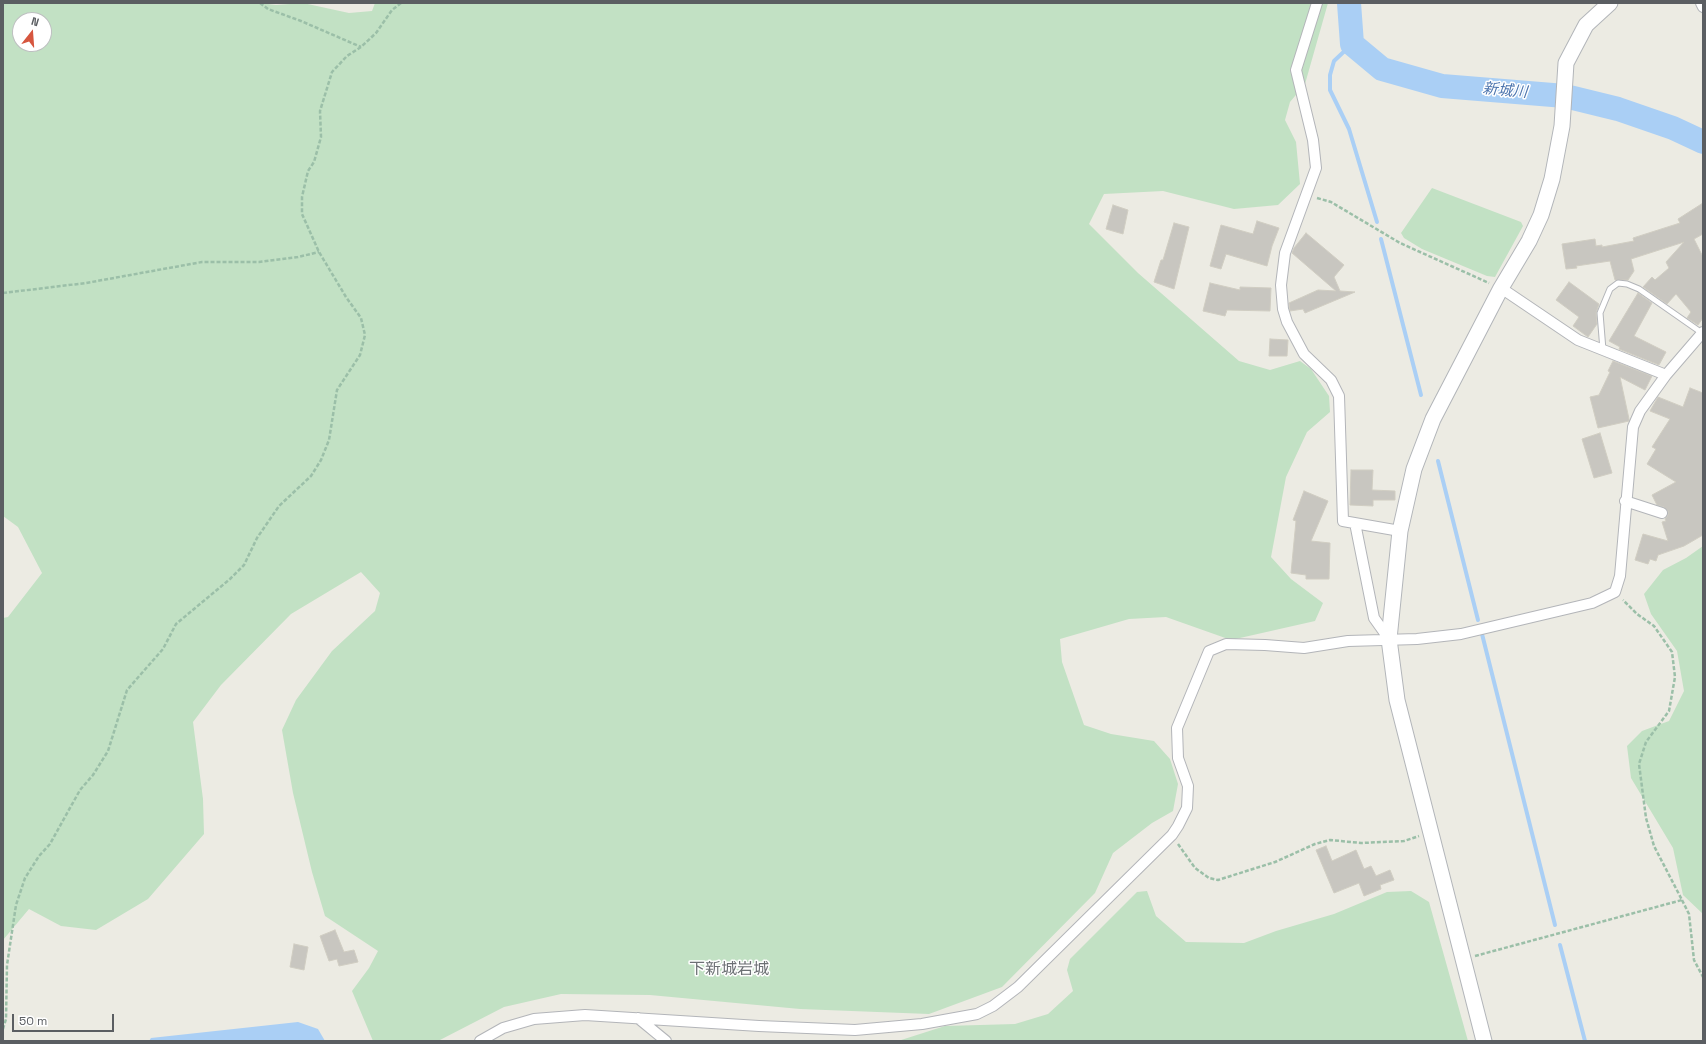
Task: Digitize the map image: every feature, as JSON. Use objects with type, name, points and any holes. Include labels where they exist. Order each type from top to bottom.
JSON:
[{"type":"street","points":[[1317,3],[1296,70],[1312,140],[1316,168],[1285,253],[1281,285],[1283,309],[1287,322],[1304,354],[1331,380],[1339,396],[1343,521],[1400,531]]},
{"type":"street","points":[[1484,1041],[1397,700],[1389,639],[1400,531],[1414,469],[1433,420],[1501,288],[1529,241],[1541,215],[1552,179],[1562,126],[1566,63],[1586,25],[1610,3]]},
{"type":"street","points":[[1701,3],[1703,7]]},
{"type":"street","points":[[1501,288],[1578,340],[1666,375]]},
{"type":"street","points":[[480,1041],[504,1028],[534,1019],[585,1015],[855,1030],[922,1024],[977,1014],[993,1006],[1018,987],[1172,835],[1187,808],[1188,793],[1188,786],[1178,758],[1177,728],[1209,651],[1226,644],[1304,648],[1348,641],[1417,639],[1461,634],[1592,603],[1614,592],[1620,576],[1625,501],[1633,427],[1640,410],[1666,375],[1702,332]]},
{"type":"street","points":[[1625,501],[1662,513]]},
{"type":"street","points":[[1355,523],[1374,618],[1389,639]]},
{"type":"street","points":[[638,1018],[666,1041]]},
{"type":"lane","points":[[1603,350],[1600,313],[1610,289],[1618,283],[1627,284],[1639,289],[1702,332]]},
{"type":"path","points":[[260,3],[268,9],[301,21],[361,47]]},
{"type":"path","points":[[3,1029],[6,1019],[7,965],[15,912],[25,878],[39,856],[50,844],[80,790],[93,775],[108,752],[127,690],[163,649],[176,624],[230,579],[244,565],[257,538],[279,506],[311,476],[321,460],[329,440],[337,390],[360,355],[365,335],[361,318],[346,297],[320,252],[302,214],[302,197],[308,171],[314,162],[321,137],[320,111],[332,72],[347,56],[361,47],[376,33],[392,10],[401,3]]},
{"type":"path","points":[[1306,195],[1331,202],[1400,243],[1501,288]]},
{"type":"path","points":[[3,293],[86,283],[202,262],[259,262],[298,257],[320,252]]},
{"type":"path","points":[[1614,592],[1637,614],[1654,626],[1672,652],[1675,677],[1669,711],[1646,742],[1639,764],[1646,818],[1654,846],[1689,914],[1694,960],[1703,977]]},
{"type":"path","points":[[1172,835],[1195,868],[1209,878],[1218,880],[1275,862],[1315,844],[1330,840],[1361,843],[1404,841],[1430,833]]},
{"type":"path","points":[[1463,959],[1682,900]]},
{"type":"green space","points":[[3,3],[260,3],[276,5],[303,3],[349,13],[372,11],[375,3],[1328,3],[1305,84],[1290,102],[1285,120],[1296,142],[1300,184],[1278,205],[1234,209],[1163,191],[1104,194],[1089,224],[1138,273],[1239,361],[1270,370],[1300,361],[1311,369],[1329,396],[1330,412],[1307,432],[1286,477],[1271,557],[1291,579],[1323,603],[1315,621],[1231,640],[1166,617],[1129,619],[1060,639],[1062,662],[1084,725],[1111,734],[1154,741],[1170,759],[1178,784],[1173,811],[1152,823],[1113,853],[1095,893],[1002,987],[929,1014],[800,1009],[650,995],[561,994],[504,1007],[438,1041],[373,1041],[352,991],[369,968],[378,951],[325,916],[312,872],[293,793],[282,730],[296,700],[332,651],[375,611],[380,593],[361,572],[291,614],[221,685],[193,722],[203,799],[204,834],[148,899],[96,930],[61,926],[29,909],[3,940],[3,618],[8,617],[42,573],[18,527],[3,516]]},
{"type":"green space","points":[[1432,188],[1521,222],[1523,226],[1495,277],[1487,276],[1422,249],[1404,238],[1401,233]]},
{"type":"green space","points":[[1703,546],[1703,914],[1683,895],[1673,848],[1631,778],[1627,746],[1642,731],[1669,721],[1684,691],[1677,651],[1651,614],[1644,594],[1663,570],[1686,558]]},
{"type":"green space","points":[[1147,891],[1156,916],[1186,942],[1244,943],[1276,931],[1334,914],[1387,892],[1411,891],[1429,902],[1468,1041],[898,1041],[945,1026],[1015,1024],[1048,1014],[1073,991],[1067,970],[1070,959],[1137,892]]},
{"type":"water","points":[[298,1022],[318,1029],[325,1041],[149,1041],[151,1038]]},
{"type":"building","points":[[1703,203],[1703,234],[1694,239],[1703,257],[1703,318],[1698,325],[1687,318],[1691,312],[1676,294],[1667,304],[1643,287],[1652,277],[1655,280],[1669,268],[1666,262],[1684,242],[1631,259],[1634,271],[1628,280],[1615,280],[1610,261],[1566,269],[1562,244],[1595,239],[1596,246],[1602,245],[1602,247],[1634,241],[1633,238],[1680,223],[1678,219]]},
{"type":"building","points":[[1113,205],[1128,210],[1123,234],[1106,229]]},
{"type":"building","points":[[1257,221],[1279,228],[1272,246],[1267,266],[1226,254],[1221,269],[1210,266],[1221,225],[1253,234]]},
{"type":"building","points":[[1174,223],[1189,227],[1174,289],[1154,282],[1161,260],[1163,260]]},
{"type":"building","points":[[1306,233],[1344,265],[1334,277],[1340,291],[1355,292],[1305,313],[1303,309],[1290,311],[1289,303],[1318,290],[1336,291],[1292,253],[1294,248]]},
{"type":"building","points":[[1569,282],[1599,304],[1596,313],[1597,324],[1588,337],[1573,326],[1579,317],[1556,300]]},
{"type":"building","points":[[1210,283],[1240,290],[1240,287],[1271,288],[1270,311],[1227,310],[1225,316],[1203,311]]},
{"type":"building","points":[[1638,293],[1652,303],[1634,336],[1666,352],[1659,365],[1619,349],[1620,347],[1609,341]]},
{"type":"building","points":[[1270,339],[1288,340],[1287,356],[1269,356]]},
{"type":"building","points":[[1613,361],[1652,376],[1645,390],[1620,377],[1629,421],[1598,428],[1590,397],[1599,395],[1610,372],[1608,371]]},
{"type":"building","points":[[1690,388],[1703,393],[1703,535],[1684,546],[1658,555],[1656,561],[1650,559],[1648,564],[1635,560],[1643,534],[1668,541],[1662,522],[1666,521],[1665,519],[1668,515],[1668,511],[1664,507],[1657,505],[1652,495],[1676,482],[1647,464],[1656,449],[1652,447],[1670,419],[1650,411],[1658,397],[1683,407]]},
{"type":"building","points":[[1600,433],[1612,473],[1594,478],[1582,439]]},
{"type":"building","points":[[1351,470],[1373,470],[1372,490],[1395,491],[1395,500],[1373,500],[1373,506],[1350,505]]},
{"type":"building","points":[[1304,491],[1328,501],[1311,541],[1330,543],[1329,579],[1306,579],[1306,575],[1291,573],[1296,521],[1293,520]]},
{"type":"building","points":[[1326,846],[1332,861],[1356,850],[1364,869],[1371,866],[1376,876],[1390,870],[1394,880],[1380,885],[1381,889],[1364,896],[1359,883],[1334,893],[1316,850]]},
{"type":"building","points":[[335,930],[344,952],[354,950],[358,962],[339,966],[337,959],[329,961],[320,936]]},
{"type":"building","points":[[294,944],[308,947],[304,970],[290,967]]},
{"type":"waterway","name":"新城川","points":[[1349,3],[1352,44],[1382,69],[1442,86],[1565,96],[1618,109],[1673,128],[1703,142]]},
{"type":"waterway","points":[[1352,44],[1334,61],[1330,75],[1330,90],[1349,129],[1377,222]]},
{"type":"waterway","points":[[1381,239],[1421,395]]},
{"type":"waterway","points":[[1438,461],[1478,620]]},
{"type":"waterway","points":[[1482,634],[1555,925]]},
{"type":"waterway","points":[[1560,945],[1585,1041]]},
{"type":"district","name":"下新城岩城","points":[[729,970]]}]
